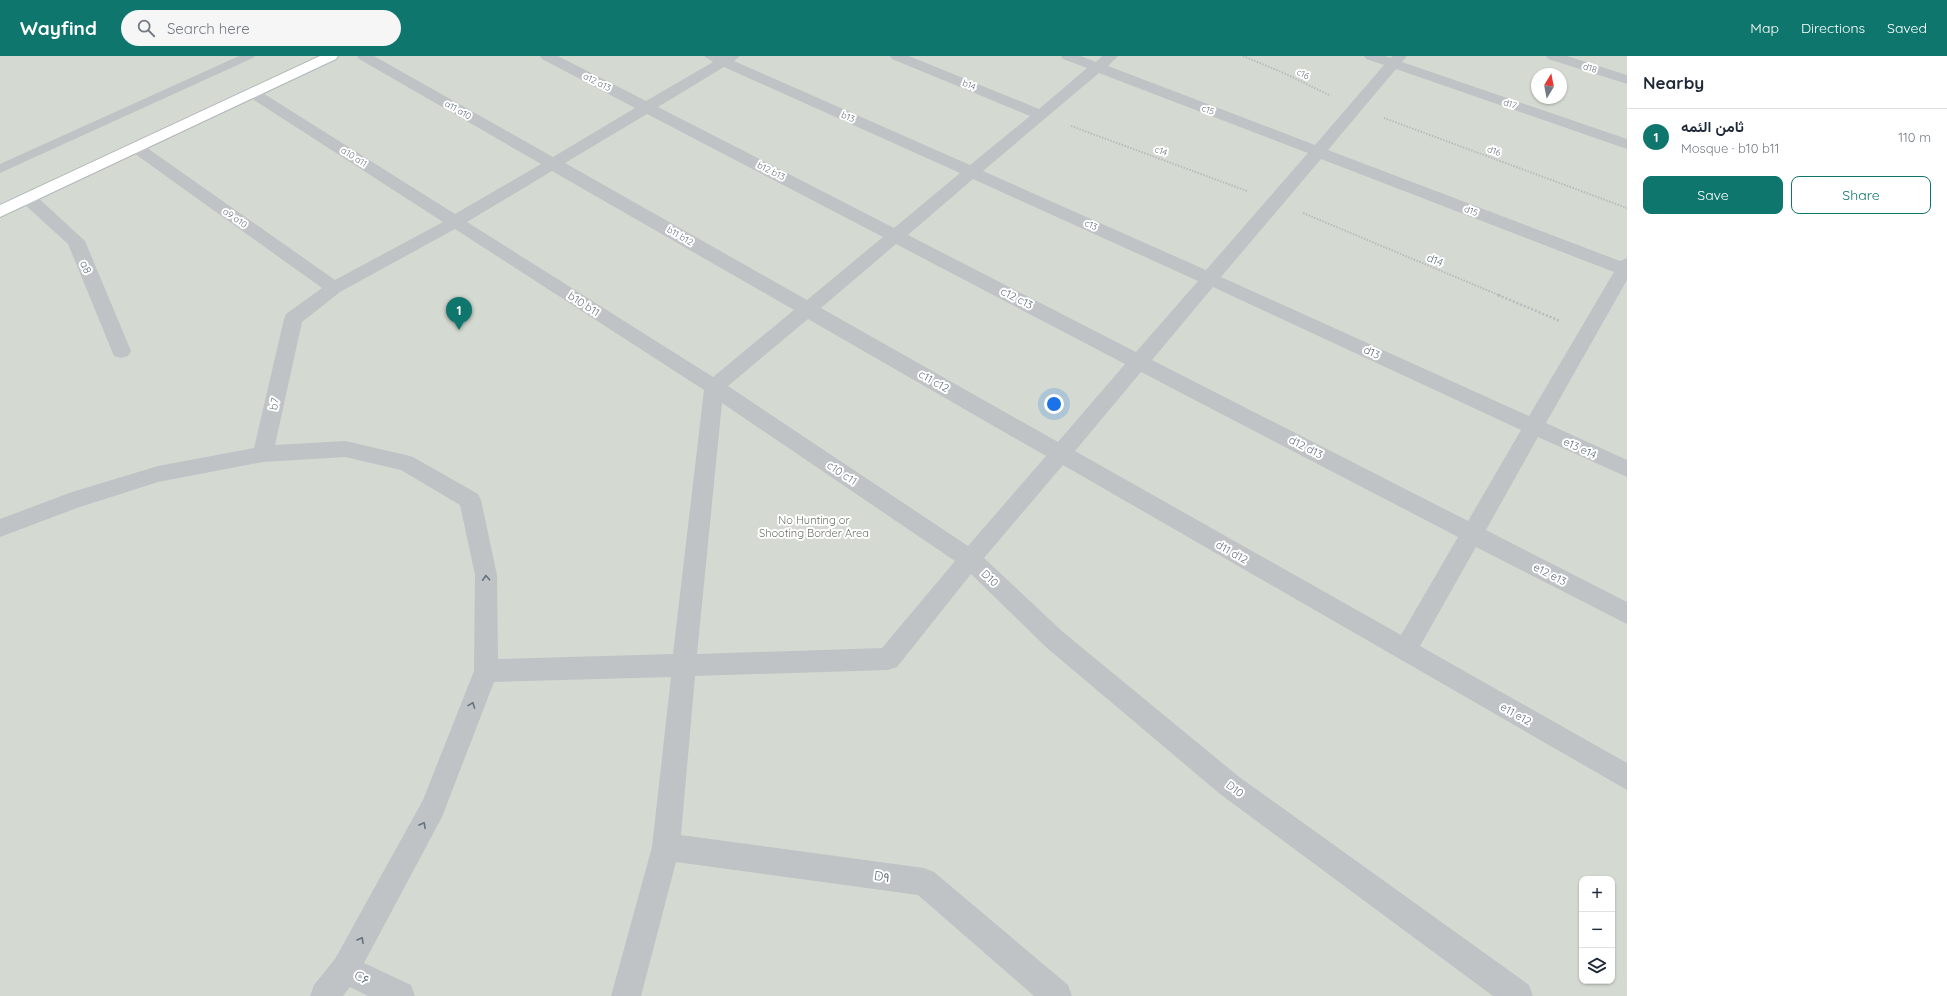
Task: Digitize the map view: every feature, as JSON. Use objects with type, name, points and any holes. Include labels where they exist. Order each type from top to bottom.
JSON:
[{"type":"main road","points":[[0,212],[331,56]]},
{"type":"street","name":"a11 a10","points":[[364,56],[552,164]]},
{"type":"street","name":"a12 a13","points":[[547,56],[647,107]]},
{"type":"street","name":"b14","points":[[897,56],[1041,115]]},
{"type":"street","name":"c15","points":[[1068,56],[1318,152]]},
{"type":"street","points":[[626,996],[666,847],[684,666],[704,501],[714,387],[1111,56]]},
{"type":"street","name":"d17","points":[[1371,56],[1397,60],[1627,144]]},
{"type":"street","name":"d18","points":[[1553,56],[1627,80]]},
{"type":"street","name":"b7","points":[[263,454],[293,319],[334,288],[455,222],[647,107],[722,58]]},
{"type":"street","name":"b13","points":[[722,58],[972,172]]},
{"type":"street","points":[[486,671],[888,659],[970,559],[1397,60]]},
{"type":"street","name":"a10 a11","points":[[252,93],[455,222]]},
{"type":"street","name":"b12 b13","points":[[647,107],[896,235]]},
{"type":"street","name":"a9 a10","points":[[137,148],[334,288]]},
{"type":"street","name":"d15","points":[[1318,152],[1626,268]]},
{"type":"street","name":"b11 b12","points":[[552,164],[807,309]]},
{"type":"street","name":"c13","points":[[972,172],[1210,278]]},
{"type":"street","name":"a8","points":[[29,199],[76,241],[121,351]]},
{"type":"street","name":"b10 b11","points":[[455,222],[714,387]]},
{"type":"street","name":"c12 c13","points":[[896,235],[1139,361]]},
{"type":"street","points":[[1405,650],[1533,426],[1626,268]]},
{"type":"street","name":"d13","points":[[1210,278],[1533,426]]},
{"type":"street","name":"c11 c12","points":[[807,309],[1060,454]]},
{"type":"street","name":"d12 d13","points":[[1139,361],[1472,534]]},
{"type":"street","name":"c10 c11","points":[[714,387],[970,559]]},
{"type":"street","name":"e13 e14","points":[[1533,426],[1627,469]]},
{"type":"street","points":[[0,528],[72,501],[158,474],[263,454],[345,449],[406,464],[470,500],[486,575],[486,671],[433,808],[345,969],[325,996]]},
{"type":"street","name":"d11 d12","points":[[1060,454],[1405,650]]},
{"type":"street","name":"e12 e13","points":[[1472,534],[1627,614]]},
{"type":"street","name":"D10","points":[[970,559],[1055,640],[1228,785],[1518,996]]},
{"type":"street","name":"e11 e12","points":[[1405,650],[1627,777]]},
{"type":"street","name":"D۹","points":[[666,847],[924,882],[1057,996]]},
{"type":"street","name":"C۶","points":[[345,969],[400,996]]},
{"type":"lane","points":[[0,169],[250,56]]},
{"type":"path","name":"c16","points":[[1243,56],[1286,74],[1356,108]]},
{"type":"path","name":"d16","points":[[1356,108],[1627,208]]},
{"type":"path","name":"c14","points":[[1041,115],[1276,201]]},
{"type":"path","name":"d14","points":[[1276,201],[1588,333]]},
{"type":"green space","name":"No Hunting or Shooting Border Area","points":[[0,56],[1627,56],[1627,996],[0,996]]},
{"type":"place","name":"ثامن الئمه","points":[[459,330]]}]
